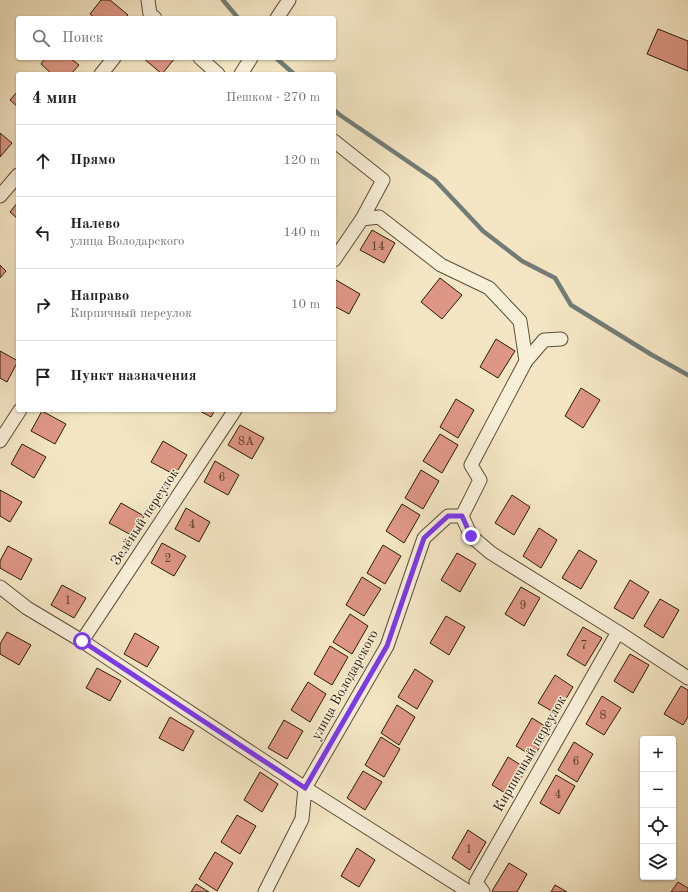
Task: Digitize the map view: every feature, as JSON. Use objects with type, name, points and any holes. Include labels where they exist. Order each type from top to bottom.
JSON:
[{"type":"street","points":[[148,0],[151,16]]},
{"type":"street","points":[[278,16],[289,0]]},
{"type":"street","points":[[103,72],[112,60]]},
{"type":"street","points":[[202,60],[216,72]]},
{"type":"street","points":[[242,72],[251,60]]},
{"type":"street","points":[[336,143],[383,180],[362,219],[336,257]]},
{"type":"street","points":[[0,196],[16,177]]},
{"type":"street","points":[[362,219],[379,217],[441,265],[489,288],[520,321],[526,361]]},
{"type":"street","points":[[561,339],[544,340],[526,361],[471,465],[480,480],[462,516],[471,536],[491,554],[618,632],[688,678]]},
{"type":"street","points":[[0,441],[19,412]]},
{"type":"street","name":"Зелёный переулок","points":[[82,641],[234,412]]},
{"type":"street","name":"улица Володарского","points":[[265,892],[302,819],[305,788],[387,646],[424,538],[448,516],[462,516]]},
{"type":"street","points":[[0,587],[27,608],[82,641],[305,788],[469,892]]},
{"type":"street","name":"Кирпичный переулок","points":[[483,892],[476,882],[618,632]]},
{"type":"building","points":[[101,0],[110,0],[128,15],[92,16],[90,14]]},
{"type":"building","points":[[658,29],[688,41],[688,71],[647,54]]},
{"type":"building","points":[[44,60],[73,60],[79,65],[73,72],[50,72],[41,64]]},
{"type":"building","points":[[145,60],[173,60],[164,72],[160,72]]},
{"type":"building","points":[[16,93],[16,105],[10,100]]},
{"type":"building","points":[[0,133],[12,143],[0,157]]},
{"type":"building","points":[[16,204],[16,217],[10,212]]},
{"type":"building","points":[[372,230],[395,243],[384,263],[360,250]]},
{"type":"building","points":[[0,265],[6,271],[0,278]]},
{"type":"building","points":[[440,278],[462,295],[442,319],[421,302]]},
{"type":"building","points":[[336,280],[360,294],[349,314],[336,307]]},
{"type":"building","points":[[496,339],[515,351],[498,378],[480,367]]},
{"type":"building","points":[[0,351],[16,360],[16,365],[7,382],[0,378]]},
{"type":"building","points":[[581,388],[600,400],[583,428],[565,416]]},
{"type":"building","points":[[456,399],[474,410],[458,438],[440,427]]},
{"type":"building","points":[[41,412],[66,424],[55,444],[31,431]]},
{"type":"building","points":[[202,412],[214,412],[211,417]]},
{"type":"building","points":[[240,425],[264,438],[252,459],[228,445]]},
{"type":"building","points":[[440,434],[458,445],[442,473],[423,461]]},
{"type":"building","points":[[163,441],[187,455],[175,475],[151,462]]},
{"type":"building","points":[[22,444],[46,457],[34,478],[11,464]]},
{"type":"building","points":[[215,461],[239,475],[228,495],[204,482]]},
{"type":"building","points":[[421,470],[439,481],[423,509],[405,498]]},
{"type":"building","points":[[0,490],[22,502],[10,522],[0,516]]},
{"type":"building","points":[[512,495],[530,507],[514,535],[495,523]]},
{"type":"building","points":[[121,503],[144,516],[133,536],[109,523]]},
{"type":"building","points":[[402,504],[420,515],[404,543],[386,531]]},
{"type":"building","points":[[186,508],[210,522],[199,542],[175,529]]},
{"type":"building","points":[[539,528],[557,540],[541,568],[523,556]]},
{"type":"building","points":[[162,543],[186,556],[174,576],[151,563]]},
{"type":"building","points":[[383,545],[401,556],[385,584],[367,573]]},
{"type":"building","points":[[8,546],[32,559],[21,580],[0,568],[0,561]]},
{"type":"building","points":[[579,550],[597,561],[581,589],[562,578]]},
{"type":"building","points":[[457,553],[476,564],[460,592],[441,580]]},
{"type":"building","points":[[362,577],[381,589],[364,616],[346,605]]},
{"type":"building","points":[[630,580],[649,592],[633,619],[614,608]]},
{"type":"building","points":[[62,585],[86,598],[74,618],[51,605]]},
{"type":"building","points":[[521,587],[540,598],[524,626],[505,614]]},
{"type":"building","points":[[660,599],[679,610],[663,638],[644,626]]},
{"type":"building","points":[[350,614],[368,626],[352,654],[333,642]]},
{"type":"building","points":[[446,616],[465,627],[449,655],[430,643]]},
{"type":"building","points":[[583,627],[602,638],[585,666],[567,655]]},
{"type":"building","points":[[7,632],[31,645],[19,665],[0,654],[0,644]]},
{"type":"building","points":[[135,633],[159,647],[147,667],[124,654]]},
{"type":"building","points":[[330,646],[348,657],[332,685],[314,674]]},
{"type":"building","points":[[630,654],[649,665],[633,693],[614,681]]},
{"type":"building","points":[[97,668],[121,681],[110,701],[86,688]]},
{"type":"building","points":[[415,669],[433,681],[417,709],[398,697]]},
{"type":"building","points":[[555,675],[573,687],[557,714],[538,703]]},
{"type":"building","points":[[308,682],[326,694],[310,722],[291,710]]},
{"type":"building","points":[[681,686],[688,690],[688,717],[683,725],[664,714]]},
{"type":"building","points":[[602,696],[621,708],[604,735],[586,724]]},
{"type":"building","points":[[397,705],[415,717],[399,745],[381,733]]},
{"type":"building","points":[[170,717],[194,731],[183,751],[159,738]]},
{"type":"building","points":[[532,718],[550,729],[534,757],[516,746]]},
{"type":"building","points":[[284,720],[303,731],[287,759],[268,748]]},
{"type":"building","points":[[381,737],[400,749],[384,777],[365,765]]},
{"type":"building","points":[[574,742],[593,754],[577,782],[558,770]]},
{"type":"building","points":[[508,757],[527,769],[510,796],[492,785]]},
{"type":"building","points":[[363,771],[382,782],[365,810],[347,798]]},
{"type":"building","points":[[260,772],[278,784],[262,812],[244,800]]},
{"type":"building","points":[[556,775],[575,786],[559,814],[540,803]]},
{"type":"building","points":[[237,815],[256,826],[240,854],[221,842]]},
{"type":"building","points":[[468,830],[486,842],[470,870],[452,858]]},
{"type":"building","points":[[357,848],[375,860],[359,887],[341,876]]},
{"type":"building","points":[[215,852],[233,863],[217,891],[199,879]]},
{"type":"building","points":[[509,863],[527,874],[517,892],[492,891]]},
{"type":"building","points":[[678,882],[688,888],[688,892],[671,892]]},
{"type":"building","points":[[196,884],[209,892],[191,892]]},
{"type":"building","points":[[555,885],[567,892],[551,892]]},
{"type":"waterway","points":[[223,0],[236,16]]},
{"type":"waterway","points":[[278,60],[292,72]]},
{"type":"waterway","points":[[336,112],[435,180],[483,231],[522,261],[555,278],[571,305],[652,355],[688,375]]},
{"type":"route","points":[[82,641],[305,788],[387,646],[424,538],[448,516],[462,516],[471,536]]}]
